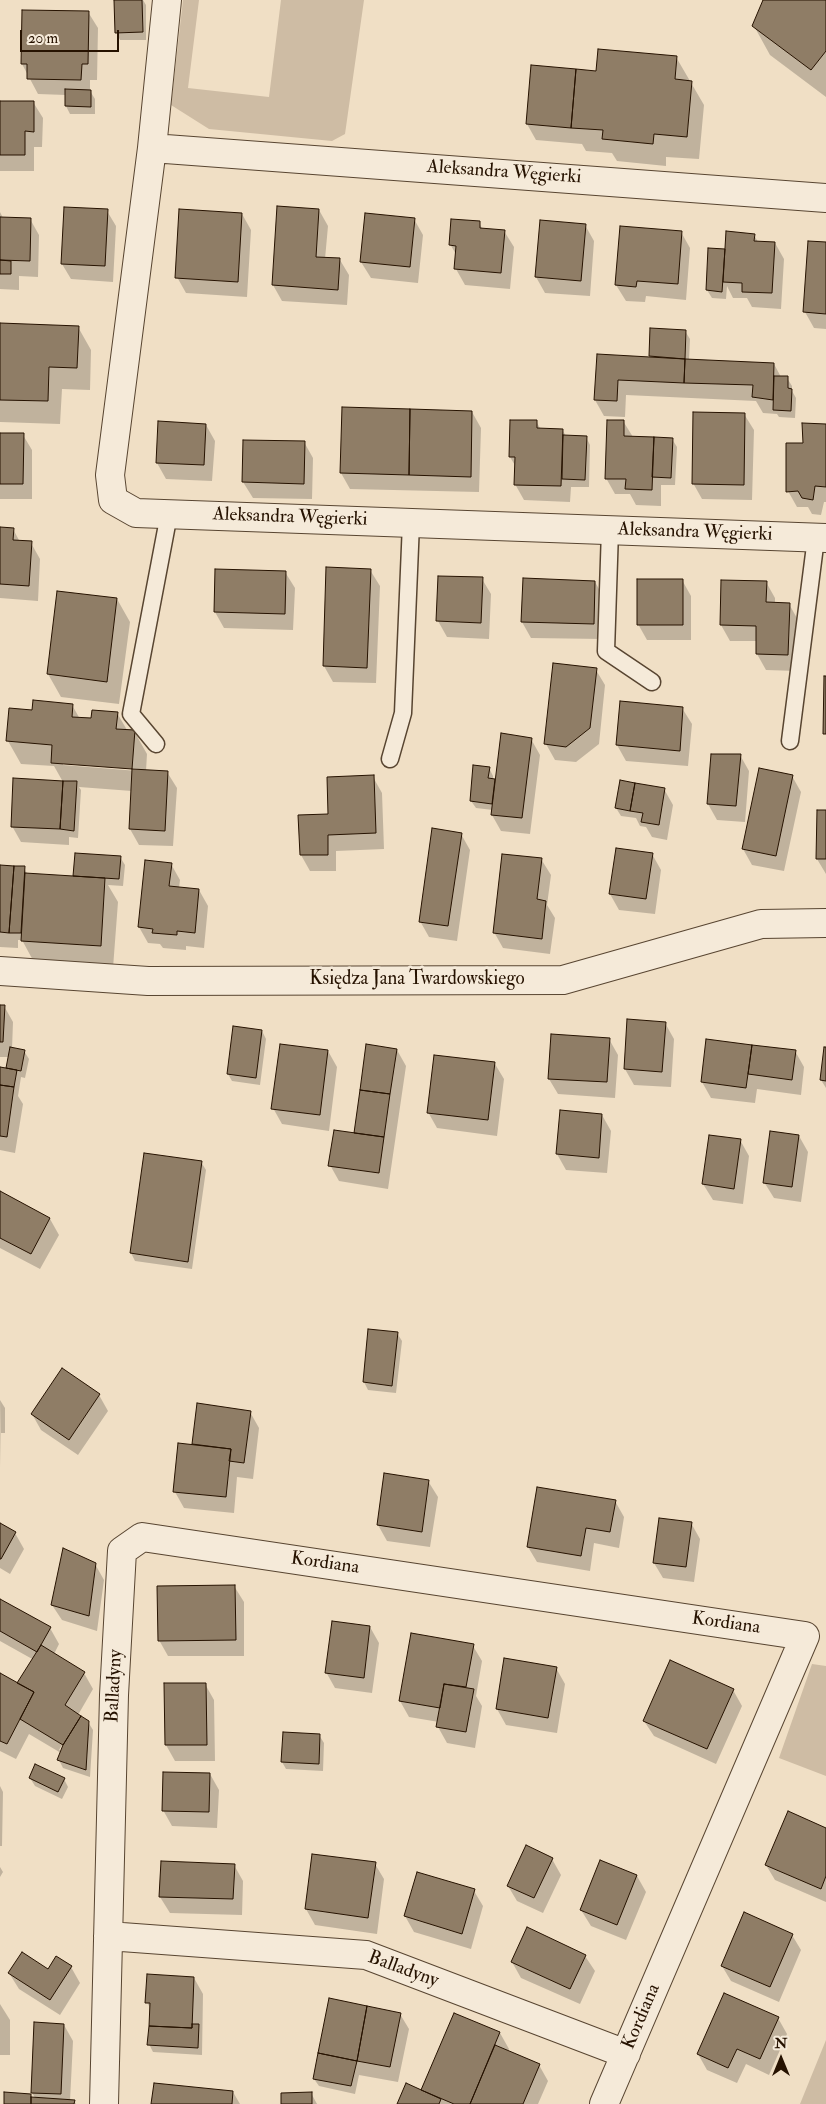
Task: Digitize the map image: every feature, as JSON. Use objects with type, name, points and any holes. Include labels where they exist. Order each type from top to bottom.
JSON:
[{"type":"street","name":"Aleksandra Węgierki","points":[[167,0],[152,148],[110,475],[113,500],[136,513],[821,538]]},
{"type":"street","name":"Aleksandra Węgierki","points":[[152,148],[826,198]]},
{"type":"street","name":"Księdza Jana Twardowskiego","points":[[0,971],[148,981],[564,980],[761,924],[826,923]]},
{"type":"street","name":"Kordiana","points":[[142,1537],[816,1636],[604,2104]]},
{"type":"street","name":"Balladyny","points":[[104,2104],[114,1695],[122,1551],[142,1537]]},
{"type":"street","name":"Balladyny","points":[[108,1936],[366,1955],[626,2054]]},
{"type":"lane","points":[[156,744],[131,714],[169,514]]},
{"type":"lane","points":[[390,759],[403,712],[411,523]]},
{"type":"lane","points":[[610,530],[606,651],[652,682]]},
{"type":"lane","points":[[790,741],[821,538]]},
{"type":"shaded area","points":[[183,0],[199,0],[188,88],[269,97],[281,0],[364,0],[345,134],[332,141],[209,129],[171,105]]},
{"type":"shaded area","points":[[812,1664],[826,1666],[826,1776],[779,1758]]},
{"type":"shaded area","points":[[826,2040],[826,2104],[800,2104]]},
{"type":"building","points":[[114,0],[142,0],[143,32],[115,33]]},
{"type":"building","points":[[763,0],[826,0],[826,51],[811,70],[752,26]]},
{"type":"building","points":[[22,10],[89,11],[88,64],[82,64],[81,80],[27,79],[27,64],[21,64]]},
{"type":"building","points":[[598,49],[677,56],[675,79],[692,81],[687,137],[654,134],[653,144],[602,139],[603,130],[571,128],[576,69],[596,71]]},
{"type":"building","points":[[531,65],[576,69],[571,128],[526,124]]},
{"type":"building","points":[[65,89],[91,90],[91,107],[65,106]]},
{"type":"building","points":[[0,101],[34,101],[34,132],[25,131],[25,155],[0,155]]},
{"type":"building","points":[[277,206],[319,209],[316,257],[340,258],[338,290],[272,285]]},
{"type":"building","points":[[64,207],[108,209],[105,266],[61,264]]},
{"type":"building","points":[[179,209],[242,213],[238,282],[175,278]]},
{"type":"building","points":[[365,213],[415,218],[410,267],[360,262]]},
{"type":"building","points":[[0,217],[31,218],[30,261],[0,260]]},
{"type":"building","points":[[451,219],[480,221],[480,228],[505,230],[501,273],[454,269],[456,246],[449,245]]},
{"type":"building","points":[[540,220],[586,224],[581,281],[535,277]]},
{"type":"building","points":[[620,226],[682,231],[678,284],[637,281],[636,287],[615,285]]},
{"type":"building","points":[[726,231],[755,234],[754,241],[775,242],[772,293],[742,292],[742,283],[723,282]]},
{"type":"building","points":[[808,241],[826,242],[826,314],[803,312]]},
{"type":"building","points":[[708,248],[725,249],[722,292],[706,290]]},
{"type":"building","points":[[0,260],[11,261],[11,274],[0,274]]},
{"type":"building","points":[[0,323],[79,326],[77,368],[49,367],[48,401],[0,400]]},
{"type":"building","points":[[650,328],[686,330],[685,359],[649,356]]},
{"type":"building","points":[[597,354],[685,359],[684,383],[618,380],[617,401],[594,400]]},
{"type":"building","points":[[685,359],[774,363],[773,400],[752,397],[753,385],[684,383]]},
{"type":"building","points":[[774,376],[788,376],[788,388],[792,389],[791,411],[773,410]]},
{"type":"building","points":[[342,407],[410,409],[409,475],[340,473]]},
{"type":"building","points":[[410,409],[472,411],[471,477],[409,475]]},
{"type":"building","points":[[693,412],[745,413],[744,485],[692,484]]},
{"type":"building","points":[[510,420],[537,420],[537,428],[563,429],[561,486],[514,485],[515,457],[509,457]]},
{"type":"building","points":[[607,420],[624,420],[624,436],[654,437],[652,490],[625,489],[626,479],[605,479]]},
{"type":"building","points":[[158,421],[206,424],[204,465],[156,463]]},
{"type":"building","points":[[802,423],[826,424],[826,487],[815,486],[813,500],[802,498],[798,491],[786,492],[786,443],[803,443]]},
{"type":"building","points":[[0,433],[24,433],[23,484],[0,484]]},
{"type":"building","points":[[563,435],[587,436],[585,480],[562,479]]},
{"type":"building","points":[[654,437],[673,438],[671,478],[652,477]]},
{"type":"building","points":[[243,440],[305,441],[304,484],[242,482]]},
{"type":"building","points":[[0,527],[14,528],[13,540],[32,541],[29,586],[0,584]]},
{"type":"building","points":[[326,567],[371,569],[367,668],[323,666]]},
{"type":"building","points":[[215,569],[286,571],[285,614],[214,612]]},
{"type":"building","points":[[438,576],[483,577],[481,623],[436,621]]},
{"type":"building","points":[[523,578],[595,581],[594,624],[521,622]]},
{"type":"building","points":[[637,579],[683,579],[683,625],[637,625]]},
{"type":"building","points":[[721,580],[767,581],[766,602],[790,603],[788,655],[756,654],[756,626],[720,625]]},
{"type":"building","points":[[57,591],[117,598],[107,682],[47,674]]},
{"type":"building","points":[[553,663],[597,668],[590,728],[566,747],[544,744]]},
{"type":"building","points":[[824,676],[826,676],[826,734],[823,734]]},
{"type":"building","points":[[33,700],[73,704],[72,717],[91,718],[92,710],[118,712],[116,729],[135,730],[132,769],[51,763],[52,745],[6,741],[9,708],[32,710]]},
{"type":"building","points":[[620,701],[683,707],[680,751],[616,745]]},
{"type":"building","points":[[501,733],[532,738],[522,818],[491,815]]},
{"type":"building","points":[[711,754],[741,754],[736,806],[707,804]]},
{"type":"building","points":[[473,765],[490,767],[488,778],[495,779],[492,804],[470,801]]},
{"type":"building","points":[[759,768],[793,775],[776,856],[742,849]]},
{"type":"building","points":[[132,769],[168,771],[165,831],[129,829]]},
{"type":"building","points":[[374,775],[376,833],[328,835],[328,855],[300,855],[298,815],[328,814],[327,777]]},
{"type":"building","points":[[13,778],[63,781],[60,829],[11,827]]},
{"type":"building","points":[[620,780],[635,783],[630,811],[615,808]]},
{"type":"building","points":[[63,781],[77,781],[74,831],[60,829]]},
{"type":"building","points":[[635,783],[665,788],[659,825],[641,822],[643,813],[630,811]]},
{"type":"building","points":[[817,810],[826,810],[826,859],[816,859]]},
{"type":"building","points":[[432,828],[462,833],[448,926],[419,922]]},
{"type":"building","points":[[616,848],[653,853],[646,899],[609,894]]},
{"type":"building","points":[[75,853],[121,856],[119,879],[73,876]]},
{"type":"building","points":[[502,854],[542,858],[537,899],[546,901],[542,939],[493,933]]},
{"type":"building","points":[[145,860],[172,863],[169,886],[199,889],[195,933],[177,931],[177,935],[152,933],[153,929],[138,927]]},
{"type":"building","points":[[0,865],[14,866],[9,933],[0,932]]},
{"type":"building","points":[[14,866],[25,866],[21,933],[9,933]]},
{"type":"building","points":[[25,873],[105,878],[101,946],[21,941]]},
{"type":"building","points":[[0,1005],[5,1005],[3,1042],[0,1042]]},
{"type":"building","points":[[627,1019],[666,1022],[662,1072],[624,1069]]},
{"type":"building","points":[[233,1026],[262,1030],[256,1078],[227,1074]]},
{"type":"building","points":[[551,1034],[610,1038],[607,1082],[548,1079]]},
{"type":"building","points":[[706,1039],[752,1045],[746,1088],[701,1082]]},
{"type":"building","points":[[280,1044],[328,1050],[320,1115],[271,1109]]},
{"type":"building","points":[[366,1044],[397,1049],[390,1094],[360,1090]]},
{"type":"building","points":[[752,1045],[796,1050],[792,1080],[748,1074]]},
{"type":"building","points":[[10,1047],[25,1050],[21,1071],[6,1068]]},
{"type":"building","points":[[824,1047],[826,1047],[826,1081],[820,1080]]},
{"type":"building","points":[[434,1055],[495,1062],[488,1120],[427,1113]]},
{"type":"building","points":[[0,1067],[17,1070],[14,1087],[0,1085]]},
{"type":"building","points":[[0,1085],[14,1087],[7,1137],[0,1136]]},
{"type":"building","points":[[360,1090],[390,1094],[384,1137],[354,1133]]},
{"type":"building","points":[[560,1110],[602,1114],[599,1158],[556,1154]]},
{"type":"building","points":[[334,1130],[384,1137],[379,1173],[328,1166]]},
{"type":"building","points":[[770,1131],[799,1135],[792,1187],[763,1183]]},
{"type":"building","points":[[709,1135],[741,1139],[734,1189],[702,1184]]},
{"type":"building","points":[[144,1153],[202,1161],[188,1262],[130,1253]]},
{"type":"building","points":[[0,1191],[50,1218],[31,1254],[0,1238]]},
{"type":"building","points":[[368,1329],[398,1332],[392,1386],[363,1382]]},
{"type":"building","points":[[62,1368],[100,1394],[69,1440],[31,1414]]},
{"type":"building","points":[[197,1403],[251,1411],[244,1463],[229,1461],[231,1449],[192,1444]]},
{"type":"building","points":[[178,1443],[231,1449],[226,1497],[173,1492]]},
{"type":"building","points":[[384,1473],[429,1480],[422,1532],[377,1525]]},
{"type":"building","points":[[537,1487],[616,1500],[610,1532],[586,1528],[581,1556],[527,1547]]},
{"type":"building","points":[[659,1518],[692,1522],[686,1567],[653,1563]]},
{"type":"building","points":[[0,1523],[16,1532],[1,1559],[0,1559]]},
{"type":"building","points":[[63,1548],[96,1563],[89,1616],[51,1605]]},
{"type":"building","points":[[235,1585],[236,1640],[158,1641],[157,1586]]},
{"type":"building","points":[[0,1599],[51,1627],[37,1652],[0,1631]]},
{"type":"building","points":[[332,1621],[370,1626],[364,1678],[325,1673]]},
{"type":"building","points":[[411,1633],[474,1644],[466,1687],[444,1684],[440,1708],[399,1701]]},
{"type":"building","points":[[41,1645],[85,1672],[65,1705],[81,1716],[63,1745],[20,1719],[34,1692],[17,1683]]},
{"type":"building","points":[[504,1658],[557,1667],[548,1718],[496,1709]]},
{"type":"building","points":[[670,1660],[734,1689],[707,1749],[643,1721]]},
{"type":"building","points":[[0,1673],[34,1692],[7,1744],[0,1741]]},
{"type":"building","points":[[164,1683],[206,1683],[207,1745],[165,1745]]},
{"type":"building","points":[[444,1684],[474,1689],[466,1732],[436,1727]]},
{"type":"building","points":[[81,1716],[89,1721],[86,1770],[57,1760],[63,1745]]},
{"type":"building","points":[[283,1732],[320,1734],[319,1764],[281,1762]]},
{"type":"building","points":[[35,1764],[65,1778],[58,1792],[29,1778]]},
{"type":"building","points":[[163,1772],[210,1773],[209,1812],[162,1811]]},
{"type":"building","points":[[788,1811],[826,1828],[826,1876],[821,1889],[765,1865]]},
{"type":"building","points":[[526,1845],[553,1858],[534,1898],[507,1886]]},
{"type":"building","points":[[312,1854],[376,1862],[368,1918],[305,1909]]},
{"type":"building","points":[[600,1860],[637,1875],[617,1925],[580,1910]]},
{"type":"building","points":[[161,1861],[235,1864],[233,1899],[159,1897]]},
{"type":"building","points":[[417,1872],[475,1889],[462,1934],[404,1916]]},
{"type":"building","points":[[744,1912],[793,1934],[770,1987],[721,1966]]},
{"type":"building","points":[[527,1927],[586,1955],[570,1989],[511,1962]]},
{"type":"building","points":[[22,1952],[48,1969],[56,1956],[72,1966],[50,2000],[8,1973]]},
{"type":"building","points":[[147,1974],[194,1977],[192,2028],[149,2026],[150,2003],[145,2003]]},
{"type":"building","points":[[724,1993],[779,2017],[760,2059],[737,2049],[728,2068],[697,2054]]},
{"type":"building","points":[[329,1998],[367,2006],[357,2061],[318,2053]]},
{"type":"building","points":[[367,2006],[401,2013],[390,2067],[357,2061]]},
{"type":"building","points":[[454,2013],[500,2032],[470,2104],[454,2104],[421,2090]]},
{"type":"building","points":[[34,2022],[64,2024],[61,2094],[31,2093]]},
{"type":"building","points":[[192,2024],[199,2024],[198,2048],[147,2045],[149,2026],[192,2028]]},
{"type":"building","points":[[495,2045],[540,2064],[523,2104],[470,2104]]},
{"type":"building","points":[[318,2053],[357,2061],[351,2086],[313,2079]]},
{"type":"building","points":[[154,2083],[233,2091],[232,2104],[151,2104]]},
{"type":"building","points":[[406,2083],[441,2099],[439,2104],[397,2104]]},
{"type":"building","points":[[4,2092],[31,2094],[31,2104],[4,2104]]},
{"type":"building","points":[[312,2092],[312,2104],[281,2104],[281,2093]]},
{"type":"building","points":[[31,2097],[75,2100],[74,2104],[31,2104]]}]
